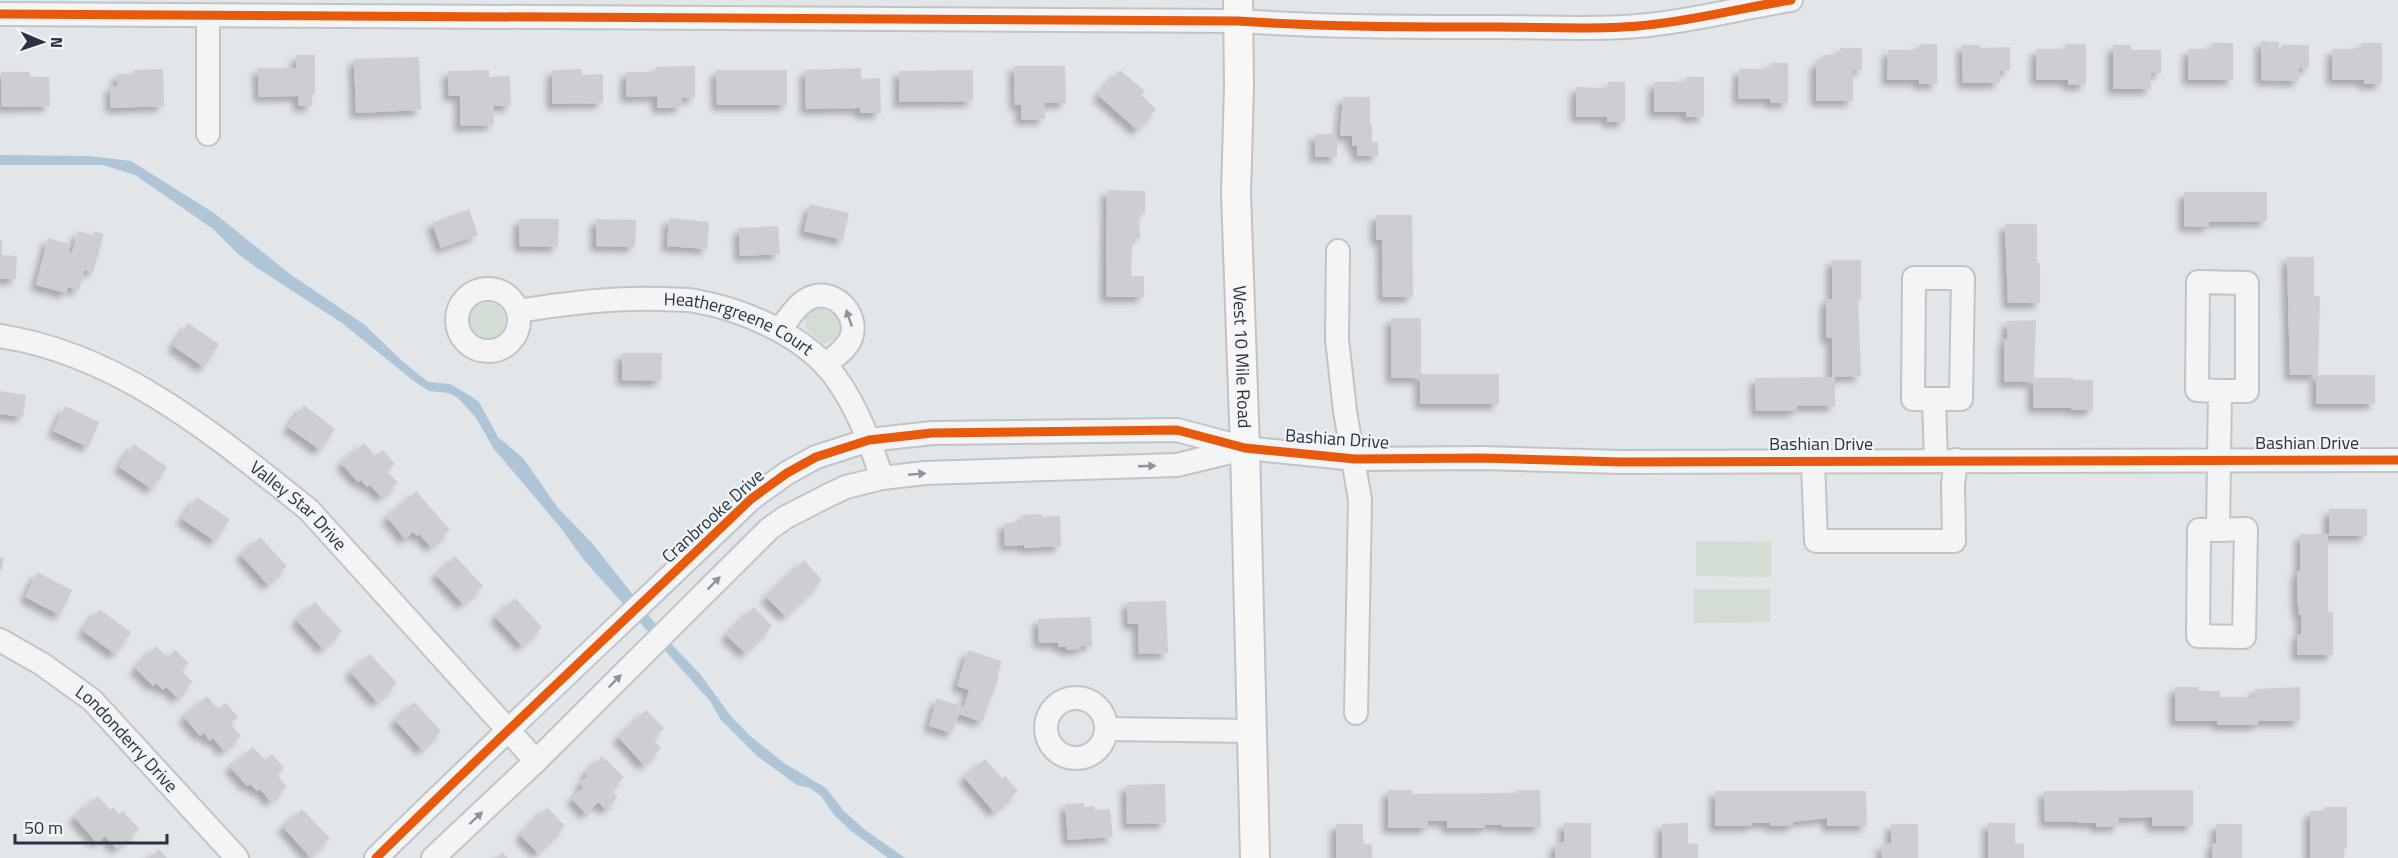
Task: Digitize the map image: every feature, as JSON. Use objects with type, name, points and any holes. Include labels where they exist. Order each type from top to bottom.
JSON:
[{"type":"main road","name":"West 10 Mile Road","points":[[1238,11],[1236,204],[1245,448],[1255,858]]},
{"type":"street","points":[[0,14],[208,17],[437,8],[1238,11],[1361,27],[1637,26],[1699,18],[1791,0]]},
{"type":"street","points":[[208,17],[208,134]]},
{"type":"street","points":[[1338,251],[1338,339],[1346,411],[1360,500],[1356,713]]},
{"type":"street","points":[[1914,278],[1963,278],[1961,399],[1934,399],[1913,399],[1914,278]]},
{"type":"street","points":[[2198,282],[2247,283],[2247,391],[2220,391],[2197,390],[2198,282]]},
{"type":"street","points":[[780,330],[797,307],[807,299],[818,295],[839,301],[849,312],[853,324],[851,339],[825,365]]},
{"type":"street","name":"Heathergreene Court","points":[[518,311],[572,302],[640,298],[695,301],[755,318],[780,330],[825,365],[858,412],[882,477]]},
{"type":"street","name":"Valley Star Drive","points":[[0,336],[38,343],[73,353],[108,369],[173,406],[309,510],[536,761]]},
{"type":"street","points":[[2218,530],[2220,391]]},
{"type":"street","points":[[1813,460],[1816,541],[1954,541],[1953,485],[1934,399]]},
{"type":"street","name":"Cranbrooke Drive","points":[[376,858],[507,729],[548,694],[751,499],[787,473],[816,458],[869,440],[932,433],[1177,430],[1245,448]]},
{"type":"street","points":[[434,858],[536,761],[769,529],[786,517],[846,487],[882,477],[925,473],[1177,465],[1245,448]]},
{"type":"street","name":"Bashian Drive","points":[[1245,448],[1354,459],[1482,458],[1621,462],[2398,460]]},
{"type":"street","points":[[2246,529],[2244,637],[2198,636],[2199,530],[2218,530],[2246,529]]},
{"type":"street","name":"Londonderry Drive","points":[[0,640],[42,664],[92,700],[237,858]]},
{"type":"street","points":[[1107,729],[1252,730]]},
{"type":"shaded area","points":[[487,303],[500,308],[505,321],[500,334],[487,339],[474,334],[469,321],[474,308]]},
{"type":"shaded area","points":[[824,309],[835,313],[839,333],[834,339],[823,344],[805,328],[805,318],[813,310]]},
{"type":"shaded area","points":[[1696,541],[1771,542],[1771,577],[1696,576]]},
{"type":"shaded area","points":[[1694,589],[1770,589],[1770,622],[1694,623]]},
{"type":"water","points":[[0,155],[87,156],[131,161],[214,213],[290,274],[365,325],[402,361],[428,382],[450,384],[479,402],[498,437],[523,458],[558,508],[593,544],[673,646],[700,674],[730,715],[750,736],[784,763],[826,788],[844,811],[864,829],[905,858],[888,858],[850,830],[835,816],[821,796],[810,788],[797,785],[757,756],[721,720],[710,701],[584,560],[560,527],[494,449],[476,418],[458,398],[448,393],[429,391],[415,382],[342,323],[254,266],[238,254],[213,229],[135,175],[103,165],[0,165]]},
{"type":"building","points":[[2261,41],[2279,42],[2279,52],[2282,52],[2282,45],[2309,45],[2309,68],[2299,68],[2299,81],[2261,80]]},
{"type":"building","points":[[2212,43],[2233,43],[2233,80],[2188,80],[2188,49],[2212,49]]},
{"type":"building","points":[[2361,43],[2382,43],[2382,84],[2364,84],[2364,80],[2332,80],[2332,49],[2361,49]]},
{"type":"building","points":[[1920,44],[1937,44],[1937,84],[1919,84],[1919,80],[1887,80],[1888,50],[1919,50]]},
{"type":"building","points":[[2066,44],[2086,44],[2086,85],[2068,85],[2068,80],[2036,80],[2036,49],[2066,49]]},
{"type":"building","points":[[1962,45],[1980,45],[1981,48],[2010,47],[2010,70],[2000,71],[2000,83],[1963,83]]},
{"type":"building","points":[[2113,45],[2131,45],[2131,50],[2161,50],[2161,73],[2151,73],[2151,89],[2113,89]]},
{"type":"building","points":[[1840,48],[1862,48],[1862,70],[1853,70],[1853,101],[1816,101],[1816,62],[1822,62],[1823,55],[1841,55]]},
{"type":"building","points":[[296,55],[315,55],[315,94],[312,94],[312,106],[298,106],[298,96],[259,97],[258,68],[297,68]]},
{"type":"building","points":[[419,57],[421,110],[356,113],[354,59]]},
{"type":"building","points":[[1770,63],[1788,63],[1788,103],[1770,103],[1770,99],[1738,99],[1739,69],[1771,69]]},
{"type":"building","points":[[695,66],[695,98],[682,98],[682,107],[657,108],[657,96],[626,97],[626,72],[656,72],[656,67]]},
{"type":"building","points":[[1014,66],[1065,66],[1066,103],[1044,103],[1045,119],[1021,120],[1021,105],[1015,105]]},
{"type":"building","points":[[861,68],[861,79],[880,78],[881,113],[860,113],[860,108],[806,109],[805,70]]},
{"type":"building","points":[[163,69],[164,106],[111,108],[110,87],[117,86],[117,74],[134,74],[134,70]]},
{"type":"building","points":[[582,69],[582,75],[603,74],[603,103],[552,104],[552,70]]},
{"type":"building","points":[[489,70],[489,77],[510,76],[511,106],[493,106],[494,125],[460,126],[460,96],[449,96],[448,71]]},
{"type":"building","points":[[716,70],[787,70],[787,105],[717,105]]},
{"type":"building","points":[[973,70],[973,101],[899,102],[899,71]]},
{"type":"building","points":[[1120,70],[1145,91],[1141,95],[1156,109],[1137,130],[1098,95]]},
{"type":"building","points":[[1,72],[30,72],[30,77],[49,77],[50,106],[2,107]]},
{"type":"building","points":[[1686,77],[1704,77],[1704,117],[1686,117],[1686,112],[1654,112],[1654,82],[1686,82]]},
{"type":"building","points":[[1608,82],[1625,82],[1625,122],[1607,122],[1607,117],[1576,117],[1576,87],[1608,88]]},
{"type":"building","points":[[1343,97],[1370,97],[1372,142],[1378,142],[1378,156],[1357,156],[1357,146],[1352,146],[1352,136],[1340,136]]},
{"type":"building","points":[[1315,134],[1337,134],[1337,157],[1315,157]]},
{"type":"building","points":[[1107,190],[1145,191],[1145,213],[1139,213],[1140,238],[1132,238],[1131,276],[1144,276],[1144,297],[1106,297]]},
{"type":"building","points":[[2184,192],[2267,192],[2267,221],[2209,222],[2209,227],[2184,226]]},
{"type":"building","points":[[810,204],[849,213],[843,240],[804,231]]},
{"type":"building","points":[[469,209],[478,235],[441,248],[432,223]]},
{"type":"building","points":[[1376,215],[1412,215],[1413,297],[1383,297],[1382,240],[1376,240]]},
{"type":"building","points":[[669,218],[709,222],[707,249],[667,246]]},
{"type":"building","points":[[519,219],[559,219],[558,247],[519,246]]},
{"type":"building","points":[[596,219],[636,220],[635,247],[596,246]]},
{"type":"building","points":[[2005,224],[2037,224],[2040,303],[2008,303]]},
{"type":"building","points":[[778,226],[780,254],[740,256],[739,228]]},
{"type":"building","points":[[78,231],[94,235],[94,231],[104,234],[93,272],[84,270],[79,290],[68,287],[66,293],[36,285],[48,238],[70,244],[68,252],[72,253]]},
{"type":"building","points":[[0,240],[2,240],[2,255],[17,256],[16,279],[0,279]]},
{"type":"building","points":[[2287,257],[2314,257],[2314,296],[2320,296],[2318,375],[2375,375],[2375,404],[2316,404],[2316,375],[2290,375]]},
{"type":"building","points":[[1832,260],[1861,260],[1861,300],[1858,300],[1861,376],[1835,377],[1835,406],[1797,406],[1797,411],[1756,411],[1755,378],[1832,377],[1832,338],[1826,338],[1826,299],[1832,299]]},
{"type":"building","points":[[1391,318],[1421,318],[1421,374],[1499,374],[1499,404],[1420,404],[1420,378],[1391,378]]},
{"type":"building","points":[[2036,320],[2034,378],[2093,380],[2093,410],[2033,408],[2033,382],[2004,382],[2004,339],[2007,339],[2007,321]]},
{"type":"building","points":[[188,323],[219,344],[204,367],[173,346]]},
{"type":"building","points":[[622,353],[662,353],[661,381],[622,380]]},
{"type":"building","points":[[0,391],[26,395],[23,417],[0,414]]},
{"type":"building","points":[[304,405],[335,429],[320,450],[288,427]]},
{"type":"building","points":[[65,406],[99,422],[88,447],[53,431]]},
{"type":"building","points":[[364,443],[375,456],[383,450],[395,464],[387,471],[398,483],[381,497],[370,485],[367,487],[361,480],[358,482],[341,463]]},
{"type":"building","points":[[134,444],[167,467],[152,489],[119,467]]},
{"type":"building","points":[[416,491],[450,530],[431,547],[419,534],[417,536],[413,532],[405,539],[387,517]]},
{"type":"building","points":[[197,497],[230,519],[215,541],[182,519]]},
{"type":"building","points":[[2329,509],[2367,509],[2367,536],[2328,536],[2328,612],[2333,612],[2333,655],[2297,655],[2297,634],[2301,634],[2301,615],[2299,615],[2297,596],[2300,534],[2329,534]]},
{"type":"building","points":[[1042,514],[1042,517],[1060,516],[1061,546],[1024,548],[1024,545],[1005,546],[1004,523],[1023,522],[1022,515]]},
{"type":"building","points":[[260,537],[287,566],[268,585],[241,555]]},
{"type":"building","points":[[455,556],[483,586],[463,604],[436,575]]},
{"type":"building","points":[[0,557],[4,558],[1,571],[0,571]]},
{"type":"building","points":[[804,560],[822,580],[785,616],[766,597]]},
{"type":"building","points":[[37,572],[72,590],[60,615],[25,597]]},
{"type":"building","points":[[515,598],[542,627],[522,646],[495,617]]},
{"type":"building","points":[[1166,601],[1168,653],[1139,654],[1138,624],[1128,624],[1127,602]]},
{"type":"building","points":[[315,602],[342,631],[323,649],[296,620]]},
{"type":"building","points":[[754,607],[772,626],[745,653],[726,635]]},
{"type":"building","points":[[99,609],[131,632],[115,654],[83,631]]},
{"type":"building","points":[[1091,617],[1092,646],[1066,650],[1066,647],[1058,647],[1058,643],[1039,643],[1038,619]]},
{"type":"building","points":[[156,646],[168,658],[175,650],[189,663],[181,671],[193,682],[178,698],[166,687],[163,690],[156,683],[153,686],[135,668]]},
{"type":"building","points":[[968,650],[1002,661],[997,676],[999,677],[982,722],[959,714],[952,733],[929,726],[937,698],[964,707],[969,690],[957,686]]},
{"type":"building","points":[[370,654],[397,683],[377,702],[350,672]]},
{"type":"building","points":[[2175,687],[2199,687],[2199,691],[2220,691],[2220,697],[2255,697],[2255,689],[2300,687],[2300,721],[2258,721],[2258,725],[2217,725],[2218,721],[2175,721]]},
{"type":"building","points":[[207,696],[218,709],[226,703],[238,717],[230,724],[241,736],[224,751],[213,738],[210,741],[204,733],[200,736],[184,717]]},
{"type":"building","points":[[414,702],[441,731],[422,750],[395,720]]},
{"type":"building","points":[[646,710],[664,728],[653,739],[661,748],[644,765],[618,737]]},
{"type":"building","points":[[253,747],[265,760],[272,754],[284,768],[277,775],[287,787],[270,801],[260,789],[257,791],[250,784],[247,786],[230,767]]},
{"type":"building","points":[[602,756],[624,777],[611,790],[618,797],[606,810],[598,802],[586,814],[572,799],[583,787],[580,783],[588,776],[585,773]]},
{"type":"building","points":[[985,759],[1002,778],[1005,776],[1018,791],[994,812],[964,777]]},
{"type":"building","points":[[1165,784],[1166,823],[1127,824],[1126,785]]},
{"type":"building","points":[[1388,790],[1412,790],[1412,794],[1517,793],[1518,790],[1540,790],[1541,827],[1485,825],[1485,828],[1447,828],[1447,821],[1428,821],[1428,828],[1388,828]]},
{"type":"building","points":[[2193,790],[2193,826],[2152,826],[2152,817],[2119,818],[2119,826],[2096,827],[2096,823],[2045,822],[2044,791]]},
{"type":"building","points":[[1715,791],[1866,791],[1867,826],[1827,826],[1827,818],[1793,822],[1793,826],[1752,823],[1752,826],[1715,826]]},
{"type":"building","points":[[98,796],[110,810],[113,807],[119,814],[123,811],[139,829],[117,849],[105,836],[97,843],[74,817]]},
{"type":"building","points":[[1084,803],[1084,807],[1094,806],[1095,810],[1110,809],[1113,837],[1068,840],[1065,804]]},
{"type":"building","points":[[547,807],[565,826],[538,853],[520,835]]},
{"type":"building","points":[[2325,807],[2347,807],[2347,849],[2344,848],[2344,858],[2310,858],[2310,811],[2325,811]]},
{"type":"building","points":[[302,809],[330,838],[310,857],[283,827]]},
{"type":"building","points":[[1564,823],[1591,823],[1591,858],[1555,858],[1555,844],[1564,842]]},
{"type":"building","points":[[1688,823],[1688,843],[1698,844],[1698,858],[1662,858],[1662,824]]},
{"type":"building","points":[[1988,823],[2015,823],[2015,843],[2024,844],[2024,858],[1988,858]]},
{"type":"building","points":[[1336,824],[1363,824],[1363,843],[1372,845],[1372,858],[1336,858]]},
{"type":"building","points":[[1891,824],[1918,824],[1918,858],[1882,858],[1881,845],[1891,843]]},
{"type":"building","points":[[2216,824],[2242,824],[2242,858],[2212,858],[2212,843],[2216,843]]},
{"type":"building","points":[[159,849],[167,858],[149,858]]},
{"type":"building","points":[[502,852],[508,858],[496,858]]},
{"type":"cycle path","points":[[0,14],[1238,21],[1368,26],[1586,28],[1657,24],[1791,0]]},
{"type":"cycle path","points":[[376,858],[751,499],[787,473],[816,457],[869,440],[932,433],[1177,430],[1245,448],[1355,459],[1481,458],[1621,462],[2398,460]]}]
